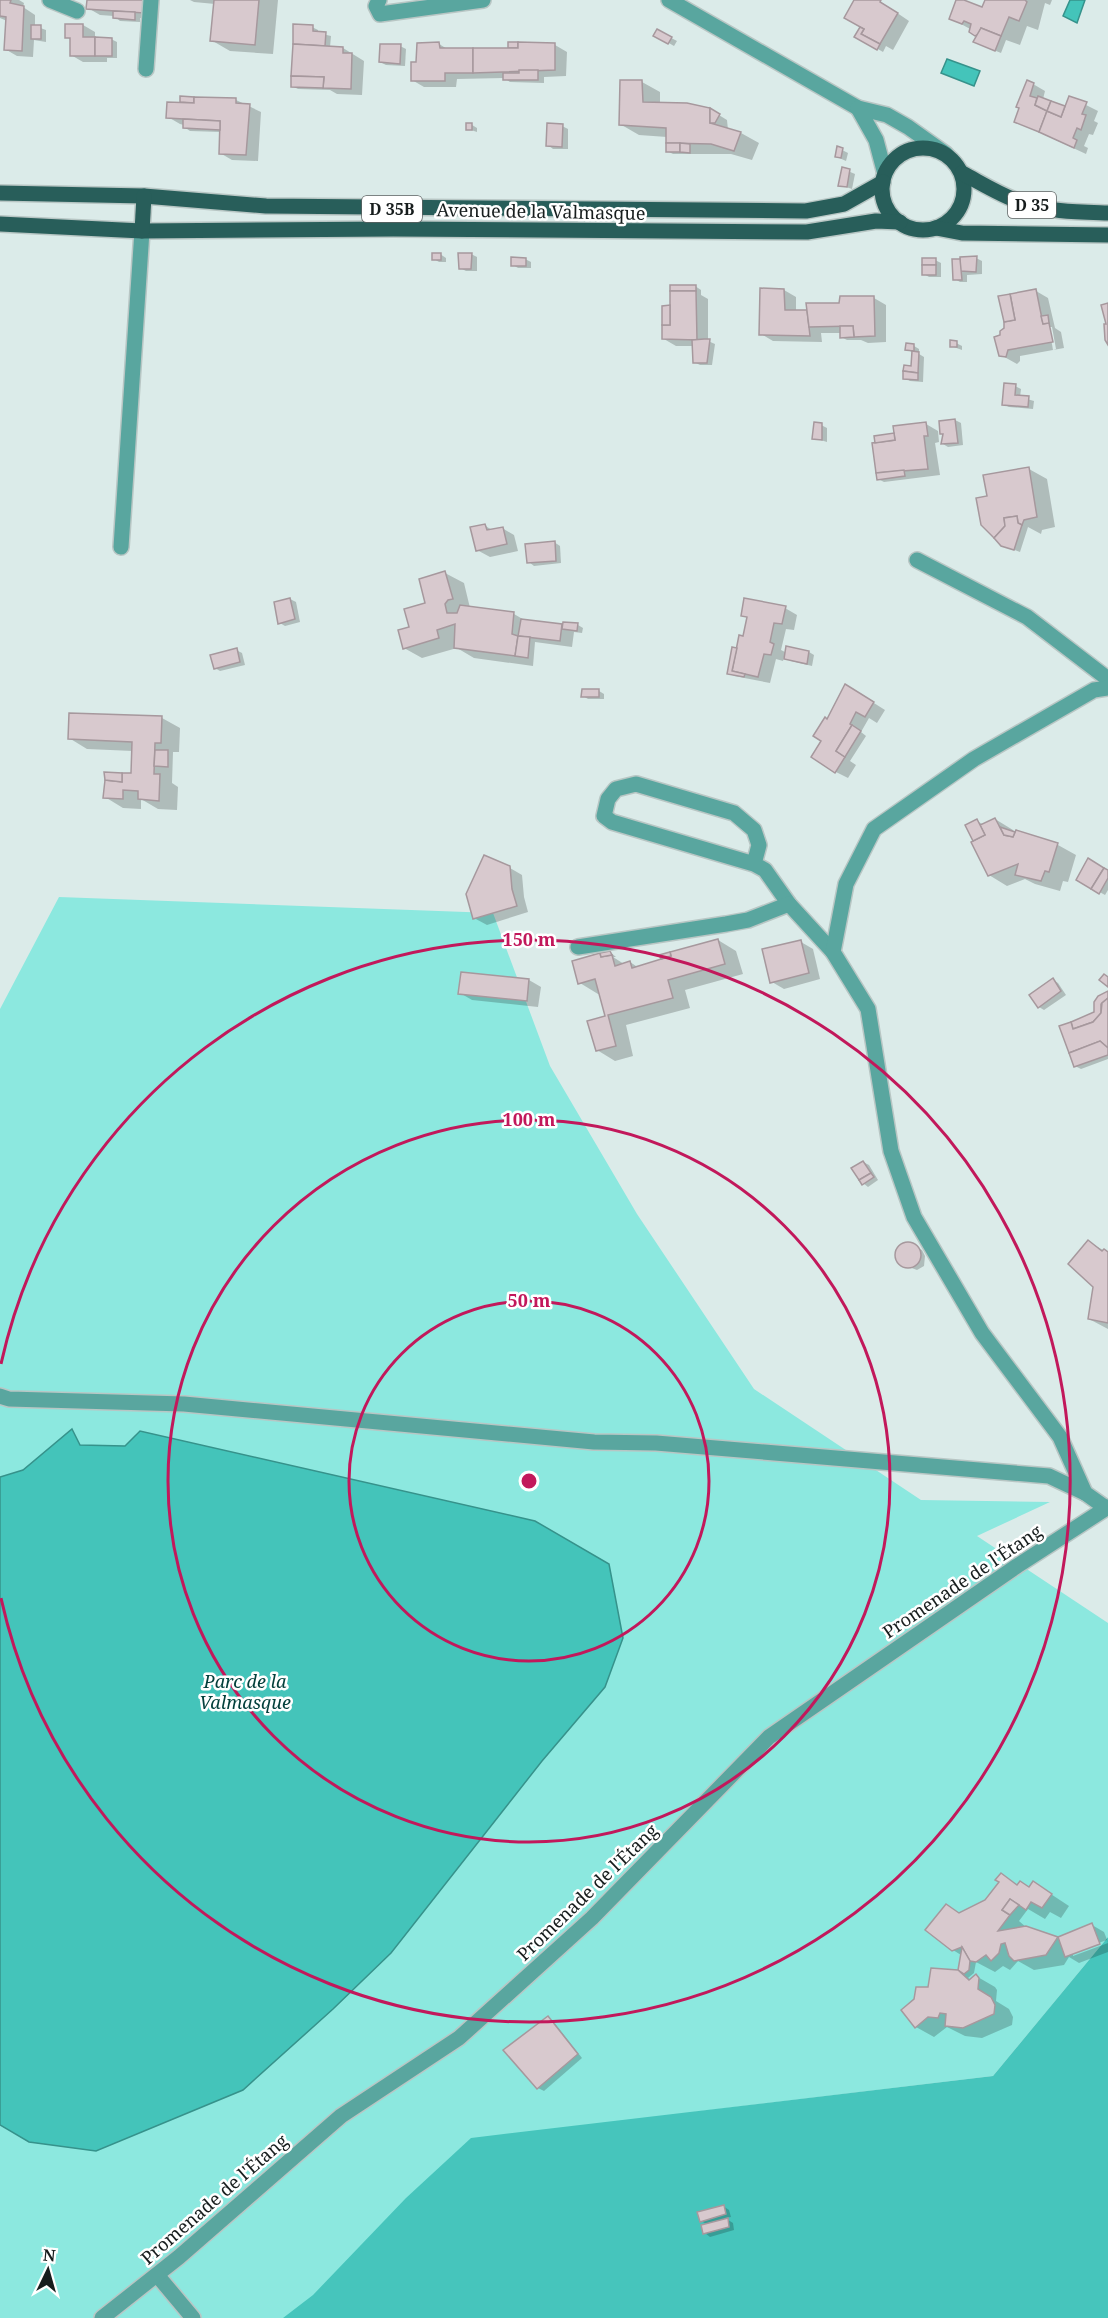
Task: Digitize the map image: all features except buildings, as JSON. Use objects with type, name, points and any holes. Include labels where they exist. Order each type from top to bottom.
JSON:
[{"type":"main road","points":[[933,149],[946,154],[962,173],[965,187],[963,200],[957,212],[936,228],[918,229],[900,222],[886,205],[884,178],[893,161],[911,150],[933,149]]},
{"type":"main road","name":"D 35","points":[[962,173],[1027,204],[1051,210],[1108,213]]},
{"type":"main road","name":"Avenue de la Valmasque","points":[[0,193],[144,196],[278,207],[806,211],[843,204],[884,178]]},
{"type":"main road","points":[[142,231],[144,196]]},
{"type":"main road","name":"Avenue de la Valmasque","points":[[0,224],[142,231],[393,229],[807,232],[876,221],[900,222]]},
{"type":"main road","name":"D 35","points":[[936,228],[962,232],[1108,235]]},
{"type":"street","points":[[50,0],[76,11]]},
{"type":"street","points":[[146,69],[151,0]]},
{"type":"street","points":[[379,0],[376,6],[380,14],[483,0]]},
{"type":"street","points":[[669,0],[858,108],[898,121],[946,154]]},
{"type":"street","points":[[858,108],[876,140],[884,178]]},
{"type":"street","points":[[121,547],[142,231]]},
{"type":"street","points":[[917,560],[1027,617],[1108,679]]},
{"type":"street","points":[[833,952],[846,884],[874,829],[974,759],[1094,690],[1108,688]]},
{"type":"street","points":[[754,864],[759,844],[754,830],[734,813],[636,784],[616,789],[608,799],[604,816],[612,822],[754,864],[765,870],[789,904],[833,952],[868,1009],[891,1151],[914,1217],[982,1333],[1060,1437],[1085,1493]]},
{"type":"street","points":[[578,946],[748,920],[789,904]]},
{"type":"street","points":[[0,1396],[9,1399],[184,1404],[594,1442],[656,1443],[1049,1476],[1085,1493],[1107,1507]]},
{"type":"street","name":"Promenade de l'Étang","points":[[102,2318],[157,2275],[341,2116],[459,2038],[592,1918],[769,1737],[1017,1566],[1107,1507]]},
{"type":"street","points":[[157,2275],[193,2318]]},
{"type":"green space","points":[[59,897],[493,913],[550,1066],[637,1214],[754,1389],[921,1500],[1050,1502],[977,1536],[1108,1623],[1108,1937],[993,2076],[694,2112],[659,2318],[0,2318],[0,1009]],"holes":[[[617,1653],[605,1687],[542,1761],[391,1953],[333,2009]]]},
{"type":"shaded area","points":[[1070,0],[1085,0],[1077,23],[1063,16]]},
{"type":"shaded area","points":[[947,59],[980,71],[974,86],[941,73]]},
{"type":"shaded area","name":"Parc de la Valmasque","points":[[72,1429],[80,1445],[125,1446],[140,1431],[535,1521],[609,1564],[623,1638],[605,1687],[542,1761],[391,1953],[243,2090],[96,2151],[29,2142],[0,2125],[0,1477],[23,1470]]},
{"type":"shaded area","points":[[1108,1937],[1108,2318],[283,2318],[313,2295],[406,2198],[471,2138],[993,2076]]}]
